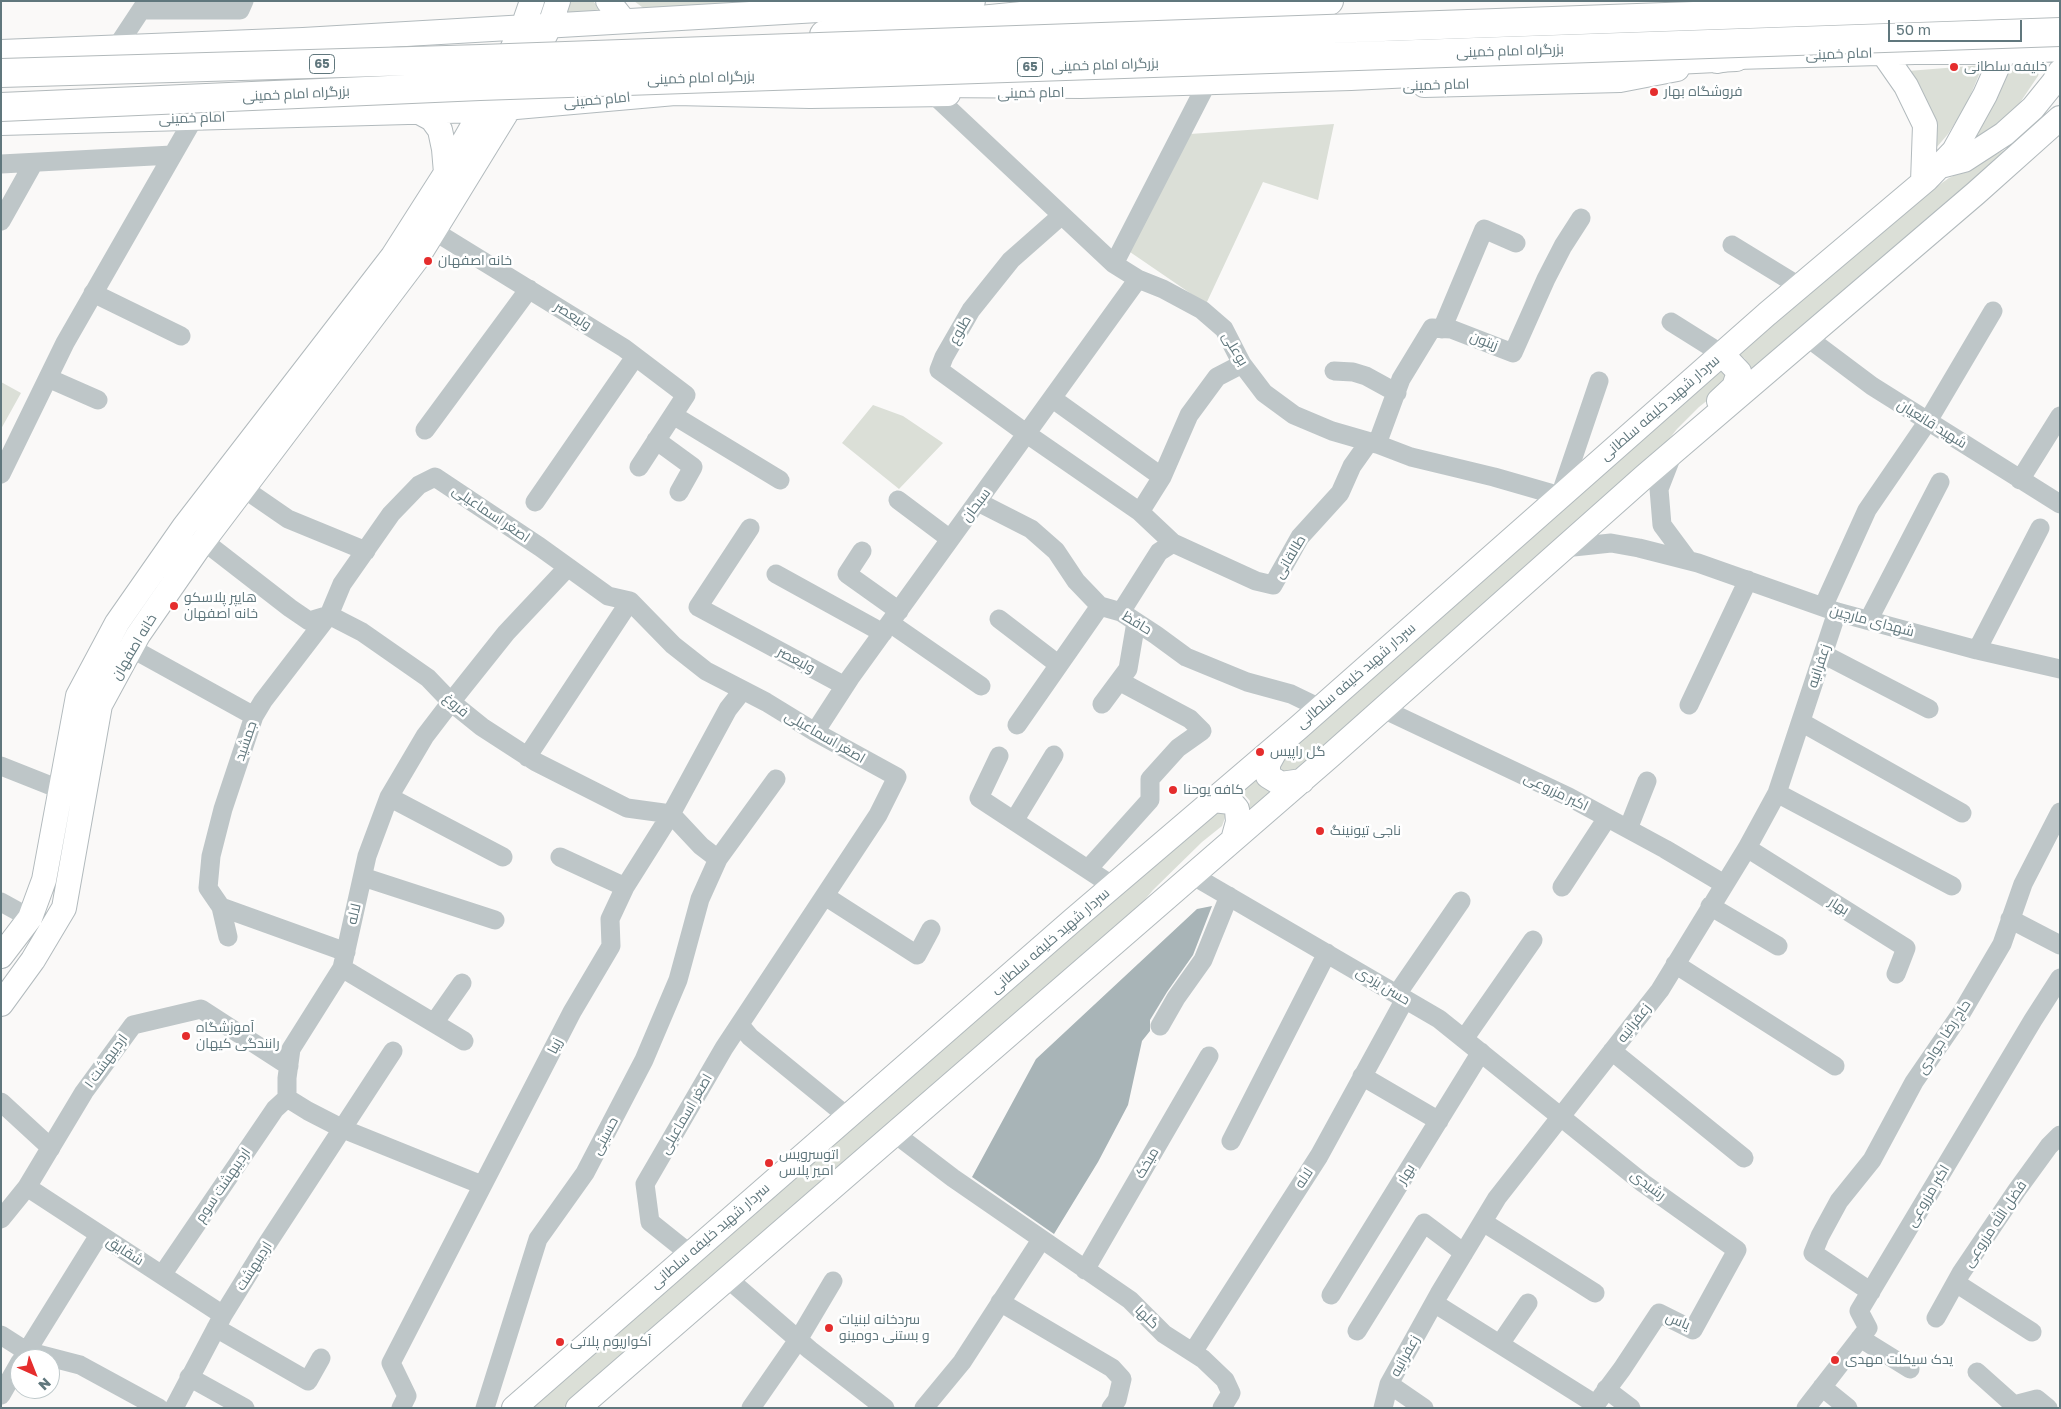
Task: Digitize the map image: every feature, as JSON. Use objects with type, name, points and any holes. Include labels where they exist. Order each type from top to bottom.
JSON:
[{"type":"highway","points":[[643,53],[1042,14],[1329,1]]},
{"type":"highway","name":"بزرگراه امام خمینی","points":[[1,73],[643,53],[2060,4]]},
{"type":"highway","name":"بزرگراه امام خمینی","points":[[1,107],[660,80],[2060,32]]},
{"type":"highway","points":[[660,80],[1081,84],[1351,76],[1736,57]]},
{"type":"main road","name":"خانه اصفهان","points":[[1,1004],[33,960],[64,908],[100,705],[138,635],[204,540],[416,260],[434,232],[446,174],[482,110],[523,27],[532,1]]},
{"type":"main road","name":"خانه اصفهان","points":[[1,956],[30,918],[44,880],[59,789],[78,696],[118,623],[184,527],[393,256],[439,203],[492,136],[510,107],[550,25],[558,1]]},
{"type":"main road","points":[[608,1],[624,21]]},
{"type":"main road","points":[[1,52],[312,40],[624,21],[857,4],[973,1]]},
{"type":"main road","name":"سردار شهید خلیفه سلطانی","points":[[514,1408],[1320,708],[1799,286],[1931,174],[1954,151],[2031,1]]},
{"type":"main road","name":"امام خمینی","points":[[1,123],[482,110],[675,93],[810,96],[1203,91],[1620,80],[1736,57],[1883,52],[2004,52],[2060,49]]},
{"type":"main road","points":[[1883,52],[1906,86],[1925,125],[1931,174],[1964,160],[2004,134],[2033,108],[2060,72]]},
{"type":"main road","points":[[492,136],[511,120],[546,104]]},
{"type":"main road","points":[[419,112],[432,119],[440,130],[446,174]]},
{"type":"main road","points":[[578,1408],[1302,781],[1564,548],[2060,118]]},
{"type":"main road","points":[[2038,138],[2060,124]]},
{"type":"main road","points":[[1673,453],[1708,410],[1734,387],[1739,372],[1722,354]]},
{"type":"main road","points":[[1280,742],[1268,764],[1268,776],[1281,784],[1302,781]]},
{"type":"main road","points":[[1213,800],[1230,802],[1237,809],[1238,822],[1233,840]]},
{"type":"street","points":[[116,48],[144,5],[242,6]]},
{"type":"street","points":[[1114,264],[1203,91]]},
{"type":"street","name":"بوعلی","points":[[933,94],[1114,264],[1138,279],[1163,289],[1202,310],[1224,329],[1242,364],[1264,393],[1294,415],[1332,431],[1411,457],[1494,477],[1560,496]]},
{"type":"street","points":[[1,474],[64,343],[194,118]]},
{"type":"street","points":[[1,164],[33,164],[172,155]]},
{"type":"street","points":[[1,221],[33,164]]},
{"type":"street","name":"طلوع","points":[[1027,434],[939,370],[944,357],[977,303],[1011,260],[1062,215]]},
{"type":"street","name":"زیتون","points":[[1442,329],[1451,329],[1513,353],[1554,262],[1581,218]]},
{"type":"street","points":[[1373,443],[1397,393],[1401,379],[1432,328],[1442,329],[1484,229],[1516,243]]},
{"type":"street","name":"ولیعصر","points":[[434,232],[635,356],[686,395],[673,415]]},
{"type":"street","points":[[1732,245],[1799,286]]},
{"type":"street","name":"سبحان","points":[[815,732],[890,622],[1138,279]]},
{"type":"street","points":[[425,430],[529,289]]},
{"type":"street","points":[[93,293],[181,336]]},
{"type":"street","points":[[1928,421],[1993,311]]},
{"type":"street","points":[[1671,322],[1722,354]]},
{"type":"street","name":"شهید قانعیان","points":[[1808,338],[1872,386],[2060,504]]},
{"type":"street","points":[[535,502],[635,356]]},
{"type":"street","points":[[1140,512],[1162,477],[1189,415],[1217,377],[1242,364]]},
{"type":"street","points":[[1334,371],[1353,372],[1366,376],[1397,393]]},
{"type":"street","points":[[48,378],[98,400]]},
{"type":"street","points":[[1560,496],[1599,381]]},
{"type":"street","points":[[1053,399],[1162,477]]},
{"type":"street","points":[[639,467],[673,415],[780,480]]},
{"type":"street","points":[[2020,480],[2060,416]]},
{"type":"street","name":"زعفرانیه","points":[[1382,1408],[1389,1384],[1434,1303],[1497,1198],[1660,990],[1747,848],[1777,793],[1823,654],[1830,609],[1867,510],[1928,421]]},
{"type":"street","name":"طالقانی","points":[[1027,434],[1140,512],[1174,543],[1256,581],[1273,585],[1300,538],[1340,493],[1352,466],[1373,443]]},
{"type":"street","points":[[656,440],[693,467],[679,492]]},
{"type":"street","points":[[1673,453],[1659,489],[1662,525],[1688,560]]},
{"type":"street","name":"اصغر اسماعیلی","points":[[329,615],[342,584],[392,514],[419,485],[435,477],[608,596],[630,601],[673,645],[706,671],[897,777],[878,816],[724,1048],[645,1184],[650,1222],[690,1254]]},
{"type":"street","points":[[1868,619],[1940,482]]},
{"type":"street","points":[[243,488],[288,519],[366,551]]},
{"type":"street","points":[[898,500],[950,539]]},
{"type":"street","points":[[978,502],[1031,529],[1056,551],[1076,580],[1100,606],[1017,726]]},
{"type":"street","points":[[184,527],[204,540],[309,621],[329,615]]},
{"type":"street","name":"ولیعصر","points":[[750,528],[698,607],[845,686]]},
{"type":"street","points":[[1977,650],[2040,528]]},
{"type":"street","points":[[1102,704],[1128,669],[1128,617],[1159,552],[1174,543]]},
{"type":"street","name":"شهدای مارچین","points":[[1564,548],[1611,544],[1639,548],[1688,560],[1830,609],[1977,650],[2060,670]]},
{"type":"street","points":[[862,550],[847,574],[890,622]]},
{"type":"street","name":"لاله","points":[[288,1098],[291,1049],[344,960],[368,856],[389,797],[426,736],[451,702],[506,633],[568,567]]},
{"type":"street","points":[[776,574],[890,622],[981,686]]},
{"type":"street","points":[[1689,705],[1748,580]]},
{"type":"street","points":[[527,756],[630,601]]},
{"type":"street","name":"حافظ","points":[[1100,606],[1128,617],[1186,657],[1247,682],[1290,694],[1320,708]]},
{"type":"street","name":"فروغ","points":[[329,615],[362,632],[428,678],[451,702],[482,728],[527,756],[627,808],[671,814]]},
{"type":"street","name":"جمشید","points":[[221,907],[208,888],[210,856],[254,716],[263,701],[329,615]]},
{"type":"street","points":[[999,620],[1059,666]]},
{"type":"street","points":[[131,648],[254,716]]},
{"type":"street","points":[[1823,654],[1928,709]]},
{"type":"street","points":[[1088,869],[1150,800],[1150,779],[1178,748],[1202,731],[1190,719],[1119,681]]},
{"type":"street","name":"زیبا","points":[[401,1408],[407,1396],[391,1363],[572,1012],[610,946],[610,919],[625,887],[671,814],[728,709],[743,690]]},
{"type":"street","name":"اکبر مزروعی","points":[[1384,709],[1569,798],[1628,829],[1724,884]]},
{"type":"street","points":[[1801,722],[1962,813]]},
{"type":"street","points":[[1014,821],[1054,755]]},
{"type":"street","points":[[999,756],[979,798],[1113,886]]},
{"type":"street","points":[[1,766],[59,789]]},
{"type":"street","name":"حسینی","points":[[485,1408],[538,1239],[585,1173],[644,1060],[678,980],[700,899],[718,859],[776,779]]},
{"type":"street","points":[[1628,829],[1647,781]]},
{"type":"street","points":[[1777,793],[1952,886]]},
{"type":"street","points":[[389,797],[503,857]]},
{"type":"street","name":"حاج رضا جوادی","points":[[1871,1292],[1813,1253],[1839,1201],[1872,1160],[1914,1082],[1962,1012],[2002,944],[2023,884],[2060,812]]},
{"type":"street","points":[[671,814],[701,846],[718,859]]},
{"type":"street","points":[[1562,888],[1607,818]]},
{"type":"street","name":"بهار","points":[[1747,848],[1906,948],[1896,974]]},
{"type":"street","points":[[560,857],[625,887]]},
{"type":"street","name":"حسن یزدی","points":[[1192,875],[1439,1019],[1562,1116]]},
{"type":"street","points":[[363,877],[495,920]]},
{"type":"street","points":[[825,896],[917,955],[931,929]]},
{"type":"street","points":[[1160,1026],[1176,998],[1203,960],[1229,896]]},
{"type":"street","name":"لاله","points":[[1193,1352],[1319,1156],[1362,1076],[1401,997],[1461,901]]},
{"type":"street","points":[[1,902],[30,918]]},
{"type":"street","points":[[1710,906],[1778,946]]},
{"type":"street","points":[[221,907],[344,960],[434,1023],[464,1041]]},
{"type":"street","points":[[221,907],[228,937]]},
{"type":"street","points":[[2010,919],[2060,945]]},
{"type":"street","points":[[1464,1039],[1533,940]]},
{"type":"street","points":[[1231,1140],[1327,953]]},
{"type":"street","points":[[1675,964],[1835,1066]]},
{"type":"street","name":"اکبر مزروعی","points":[[1860,1338],[1868,1328],[1859,1311],[2060,978]]},
{"type":"street","points":[[434,1023],[462,983]]},
{"type":"street","name":"اردیبهشت ۱","points":[[1,1219],[28,1187],[84,1092],[133,1025],[201,1009],[289,1066]]},
{"type":"street","points":[[740,1025],[750,1037],[848,1116]]},
{"type":"street","name":"اردیبهشت","points":[[174,1408],[220,1321],[265,1247],[393,1051]]},
{"type":"street","points":[[1612,1051],[1744,1158]]},
{"type":"street","name":"بهار","points":[[1331,1295],[1481,1052]]},
{"type":"street","name":"میخک","points":[[1085,1270],[1209,1056]]},
{"type":"street","points":[[1362,1076],[1439,1121]]},
{"type":"street","points":[[288,1098],[308,1112],[343,1130],[482,1185]]},
{"type":"street","name":"اردیبهشت سوم","points":[[162,1275],[275,1109],[288,1098]]},
{"type":"street","points":[[1,1102],[51,1148]]},
{"type":"street","name":"رشیدی","points":[[1562,1116],[1643,1183],[1737,1250]]},
{"type":"street","name":"گلها","points":[[894,1133],[953,1178],[1130,1300],[1164,1334],[1203,1359],[1225,1380],[1231,1392],[1222,1408]]},
{"type":"street","name":"فضل الله مزروعی","points":[[1936,1318],[1956,1283],[2017,1190],[2049,1146],[2060,1136]]},
{"type":"street","name":"شقایق","points":[[28,1187],[162,1275],[220,1321],[308,1381],[321,1358]]},
{"type":"street","points":[[1483,1222],[1595,1293]]},
{"type":"street","points":[[1357,1330],[1424,1223],[1464,1253]]},
{"type":"street","points":[[29,1349],[99,1235]]},
{"type":"street","points":[[924,1408],[962,1362],[1041,1240]]},
{"type":"street","name":"یاس","points":[[1598,1400],[1622,1369],[1659,1313],[1693,1330],[1737,1250]]},
{"type":"street","points":[[727,1278],[798,1340],[885,1408]]},
{"type":"street","points":[[751,1408],[798,1340],[833,1282]]},
{"type":"street","points":[[1956,1283],[2032,1332]]},
{"type":"street","points":[[1000,1302],[1112,1368],[1122,1379],[1117,1400],[1111,1408]]},
{"type":"street","points":[[1434,1303],[1500,1344],[1598,1400],[1631,1408]]},
{"type":"street","points":[[1500,1344],[1528,1303]]},
{"type":"street","points":[[1,1336],[14,1349]]},
{"type":"street","points":[[1806,1408],[1860,1338],[1910,1369]]},
{"type":"street","points":[[60,1363],[80,1365],[159,1408]]},
{"type":"street","points":[[1977,1372],[2013,1406],[2037,1399],[2048,1408]]},
{"type":"street","points":[[189,1377],[245,1408]]},
{"type":"street","points":[[1,1395],[10,1380]]},
{"type":"street","points":[[1389,1384],[1424,1408]]},
{"type":"street","points":[[1822,1387],[1848,1408]]},
{"type":"shaded area","points":[[568,1],[593,1],[607,16],[562,16]]},
{"type":"shaded area","points":[[634,1],[737,1],[735,8],[646,10]]},
{"type":"shaded area","points":[[1983,65],[1966,106],[1948,134],[1930,155],[1908,71]]},
{"type":"shaded area","points":[[2008,65],[2041,66],[2038,76],[2017,107],[1992,131],[1968,147]]},
{"type":"shaded area","points":[[1334,124],[1318,200],[1263,182],[1206,304],[1130,252],[1190,134]]},
{"type":"shaded area","points":[[2018,143],[1749,375],[1745,359],[1735,351],[1906,208],[1949,178]]},
{"type":"shaded area","points":[[1719,369],[1728,375],[1728,384],[1699,407],[1677,429],[1661,449],[1294,774],[1282,773],[1277,762],[1293,745]]},
{"type":"shaded area","points":[[1,382],[21,393],[1,429]]},
{"type":"shaded area","points":[[873,405],[903,416],[943,443],[899,489],[842,443]]},
{"type":"shaded area","points":[[1262,769],[1276,791],[1248,814],[1250,801],[1243,793],[1231,792]]},
{"type":"shaded area","points":[[1222,809],[1226,815],[1222,826],[1202,842],[1153,890],[1127,921],[563,1408],[522,1408],[1212,811]]},
{"type":"building","points":[[1212,906],[1193,955],[1150,1020],[1150,1031],[1142,1041],[1128,1105],[1098,1162],[1054,1234],[972,1177],[1036,1059],[1197,909]]},
{"type":"place","name":"خلیفه سلطانی","points":[[1954,67]]},
{"type":"place","name":"فروشگاه بهار","points":[[1654,92]]},
{"type":"place","name":"خانه اصفهان","points":[[428,261]]},
{"type":"place","name":"هایپر پلاسکو خانه اصفهان","points":[[174,606]]},
{"type":"place","name":"گل راپیس","points":[[1260,752]]},
{"type":"place","name":"کافه یوحنا","points":[[1173,790]]},
{"type":"place","name":"ناجی‌ تیونینگ","points":[[1320,831]]},
{"type":"place","name":"آموزشگاه رانندگی کیهان","points":[[186,1036]]},
{"type":"place","name":"اتوسرويس امير پلاس","points":[[769,1163]]},
{"type":"place","name":"سردخانه لبنیات و بستنی دومینو","points":[[829,1328]]},
{"type":"place","name":"آکواریوم پلاتی","points":[[560,1342]]},
{"type":"place","name":"یدک سیکلت مهدی","points":[[1835,1360]]}]
